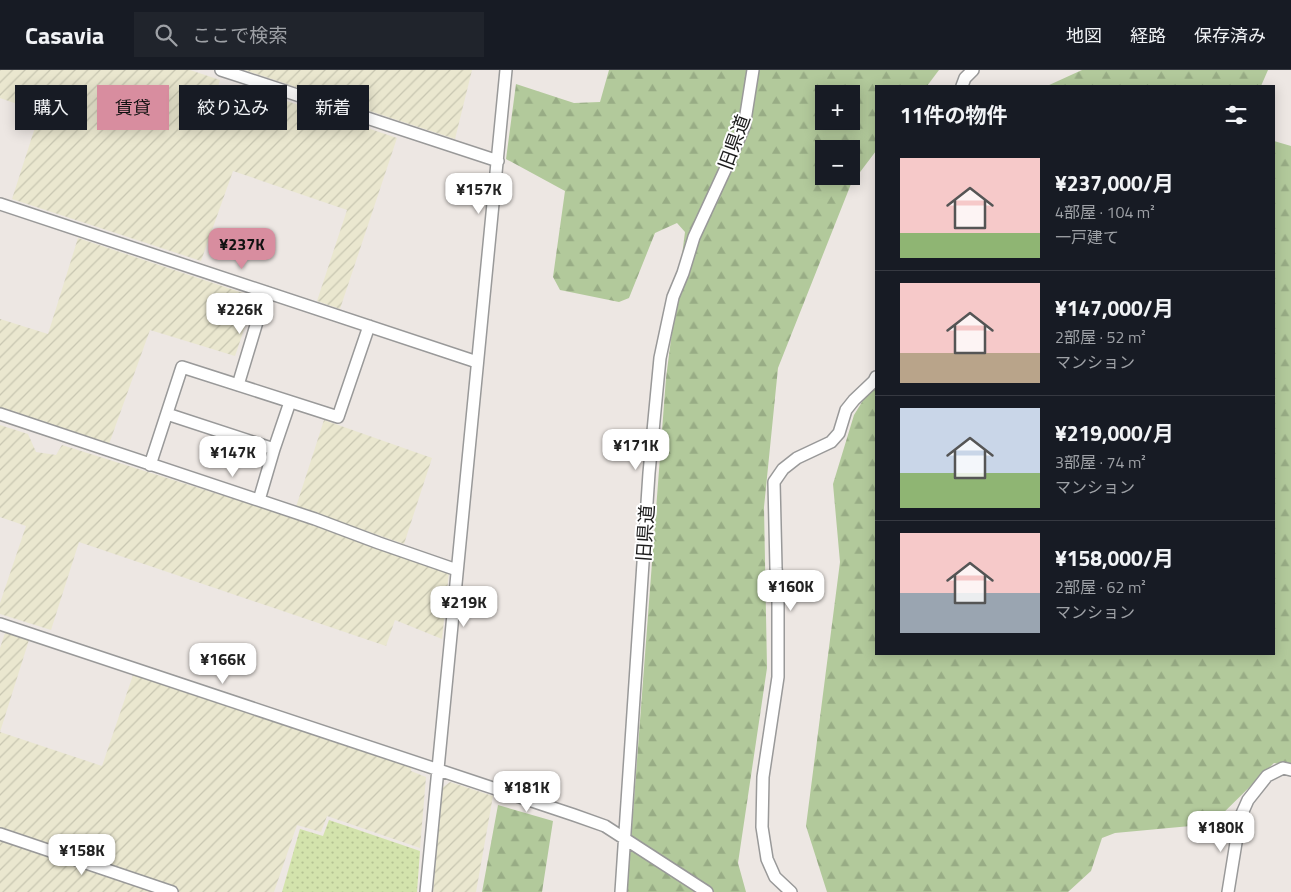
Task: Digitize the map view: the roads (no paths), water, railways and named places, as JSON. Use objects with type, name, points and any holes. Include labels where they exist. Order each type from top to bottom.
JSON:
[{"type":"street","points":[[221,70],[498,161]]},
{"type":"street","points":[[426,892],[506,70]]},
{"type":"street","name":"旧県道","points":[[621,892],[649,483],[660,358],[673,297],[683,273],[694,237],[744,127],[753,70]]},
{"type":"street","points":[[962,85],[965,78],[973,70]]},
{"type":"street","points":[[0,204],[477,362]]},
{"type":"street","points":[[238,384],[266,292]]},
{"type":"street","points":[[150,465],[182,367],[338,417],[369,326]]},
{"type":"street","points":[[792,892],[775,877],[769,865],[762,827],[763,777],[778,677],[778,587],[774,482],[783,469],[797,458],[831,442],[839,433],[846,410],[875,379]]},
{"type":"street","points":[[259,500],[290,402]]},
{"type":"street","points":[[0,414],[259,500],[457,570]]},
{"type":"street","points":[[166,414],[274,449]]},
{"type":"street","points":[[0,624],[605,826],[707,892]]},
{"type":"street","points":[[1228,892],[1240,818],[1248,800],[1267,776],[1283,768],[1291,770]]},
{"type":"street","points":[[0,834],[172,892]]}]
